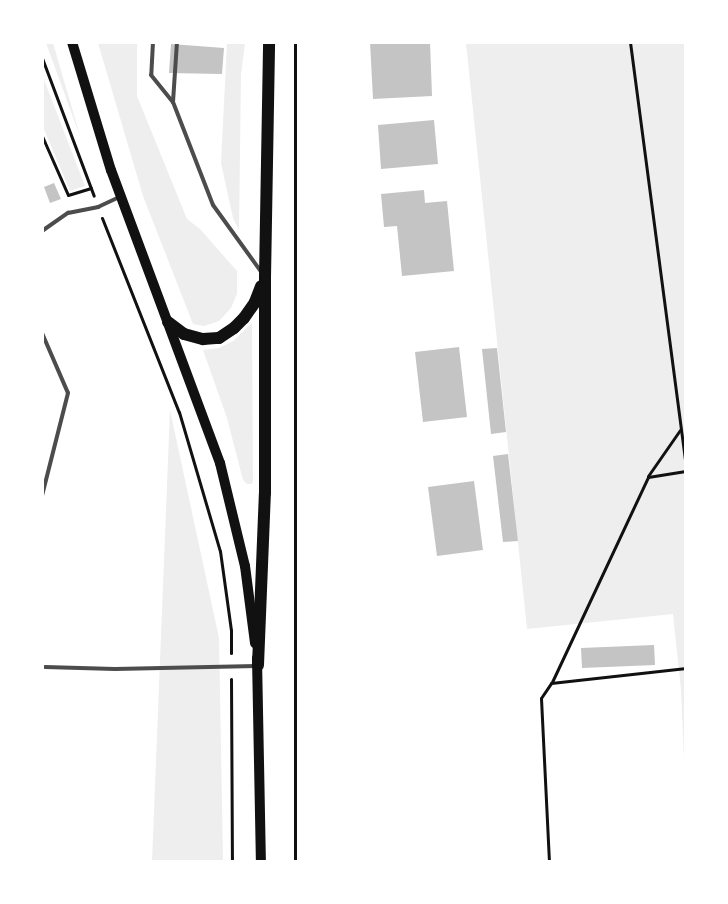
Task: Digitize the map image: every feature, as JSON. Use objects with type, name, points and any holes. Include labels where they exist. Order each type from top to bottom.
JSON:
[{"type":"main road","points":[[72,42],[122,196],[220,463],[245,566],[258,665]]},
{"type":"main road","points":[[261,862],[258,665],[265,493],[265,276],[269,42]]},
{"type":"main road","points":[[168,322],[184,334],[202,339],[219,338],[234,328],[256,302],[265,276]]},
{"type":"lane","points":[[153,42],[150,75],[173,102],[213,205],[265,276]]},
{"type":"lane","points":[[173,102],[177,42]]},
{"type":"lane","points":[[43,229],[68,213],[98,207],[122,196]]},
{"type":"lane","points":[[42,332],[68,393],[42,496]]},
{"type":"lane","points":[[45,667],[231,667],[258,665]]},
{"type":"path","points":[[295,42],[295,862]]},
{"type":"path","points":[[630,42],[686,470],[648,477]]},
{"type":"path","points":[[42,58],[98,207],[179,412],[220,552],[231,630],[232,862]]},
{"type":"path","points":[[42,136],[68,195],[91,188]]},
{"type":"path","points":[[550,862],[541,698],[551,683],[648,477],[681,430]]},
{"type":"path","points":[[551,683],[686,668]]},
{"type":"shaded area","points":[[46,43],[53,43],[81,139]]},
{"type":"shaded area","points":[[98,43],[137,43],[137,96],[187,219],[200,229],[237,271],[237,294],[231,308],[219,321],[204,326],[193,324],[143,196]]},
{"type":"shaded area","points":[[227,43],[245,43],[241,74],[239,230],[233,218],[221,163]]},
{"type":"shaded area","points":[[466,43],[685,43],[685,783],[681,690],[673,614],[527,629]]},
{"type":"shaded area","points":[[43,77],[85,186],[70,191],[43,127]]},
{"type":"shaded area","points":[[252,323],[253,480],[252,484],[247,484],[243,480],[227,418],[203,350],[219,348],[233,341]]},
{"type":"shaded area","points":[[170,410],[219,638],[223,861],[152,862]]},
{"type":"building","points":[[370,42],[430,42],[432,96],[373,99]]},
{"type":"building","points":[[171,44],[224,48],[222,74],[169,73]]},
{"type":"building","points":[[434,120],[438,164],[381,169],[378,125]]},
{"type":"building","points":[[54,183],[61,199],[50,203],[44,187]]},
{"type":"building","points":[[424,190],[425,203],[447,201],[454,271],[402,276],[397,226],[384,227],[381,194]]},
{"type":"building","points":[[459,347],[467,417],[423,422],[415,352]]},
{"type":"building","points":[[497,348],[506,432],[491,434],[482,349]]},
{"type":"building","points":[[508,454],[518,541],[503,542],[493,456]]},
{"type":"building","points":[[474,481],[483,550],[437,556],[428,487]]},
{"type":"building","points":[[654,645],[655,665],[582,668],[581,648]]}]
